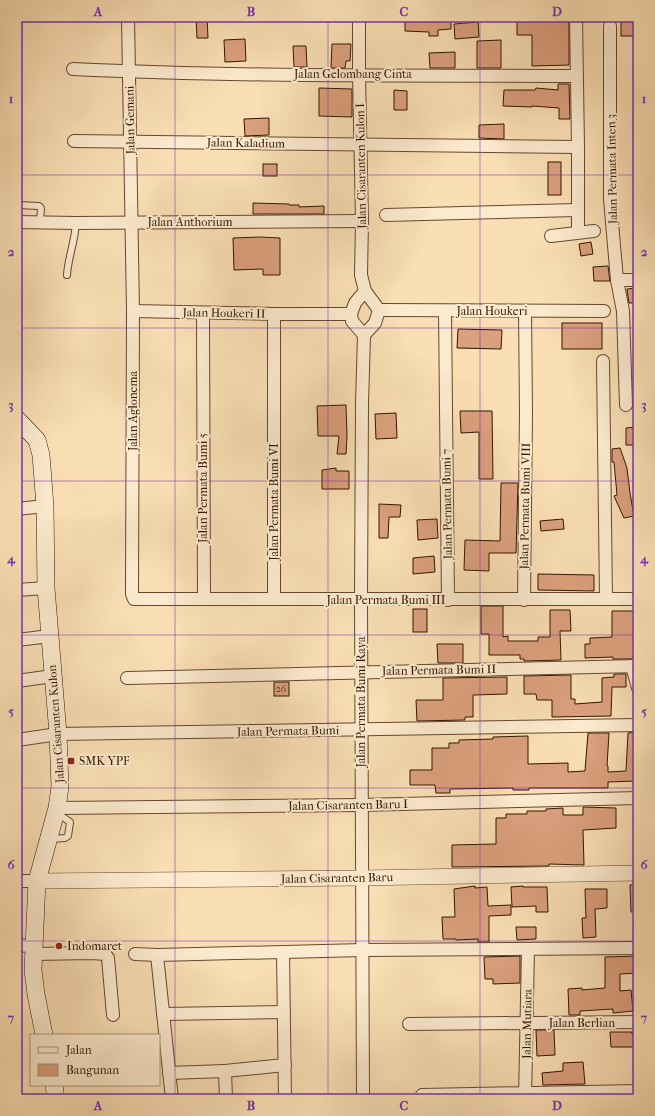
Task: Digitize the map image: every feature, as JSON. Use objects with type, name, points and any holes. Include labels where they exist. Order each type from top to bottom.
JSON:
[{"type":"main road","name":"Jalan Cisaranten Kulon","points":[[17,419],[37,440],[40,448],[45,506],[46,588],[58,734],[60,787],[56,810],[37,881],[28,948],[44,1034]]},
{"type":"main road","points":[[54,1086],[56,1099]]},
{"type":"street","name":"Jalan Gemani","points":[[128,17],[132,222]]},
{"type":"street","name":"Jalan Cisaranten Kulon I","points":[[359,17],[362,221],[361,275],[365,291],[379,310]]},
{"type":"street","points":[[576,17],[578,232]]},
{"type":"street","name":"Jalan Permata Inten 3","points":[[610,26],[610,199],[622,311],[626,405]]},
{"type":"street","name":"Jalan Gelombang Cinta","points":[[73,69],[129,72],[576,76]]},
{"type":"street","name":"Jalan Kaladium","points":[[74,141],[578,147]]},
{"type":"street","points":[[386,215],[577,210]]},
{"type":"street","name":"Jalan Anthorium","points":[[17,222],[362,221]]},
{"type":"street","name":"Jalan Aglonema","points":[[132,222],[132,594],[134,599]]},
{"type":"street","points":[[552,236],[594,231]]},
{"type":"street","points":[[618,280],[638,280]]},
{"type":"street","points":[[365,291],[355,303],[351,314],[352,321],[364,335],[375,323],[379,310]]},
{"type":"street","name":"Jalan Houkeri","points":[[379,310],[604,311]]},
{"type":"street","name":"Jalan Houkeri II","points":[[132,311],[274,314],[274,404]]},
{"type":"street","name":"Jalan Permata Bumi 7","points":[[445,311],[448,600]]},
{"type":"street","name":"Jalan Permata Bumi VIII","points":[[524,600],[526,413],[525,311]]},
{"type":"street","name":"Jalan Permata Bumi 5","points":[[203,313],[202,378],[204,599]]},
{"type":"street","points":[[274,314],[351,314]]},
{"type":"street","name":"Jalan Permata Bumi Raya","points":[[363,1099],[361,600],[362,403],[364,335]]},
{"type":"street","points":[[603,361],[606,598]]},
{"type":"street","name":"Jalan Permata Bumi VI","points":[[274,404],[274,599]]},
{"type":"street","points":[[17,509],[45,506]]},
{"type":"street","points":[[17,590],[46,588]]},
{"type":"street","name":"Jalan Permata Bumi III","points":[[134,599],[638,599]]},
{"type":"street","points":[[17,640],[50,636]]},
{"type":"street","points":[[635,666],[638,688]]},
{"type":"street","name":"Jalan Permata Bumi II","points":[[127,678],[635,666]]},
{"type":"street","points":[[17,681],[53,676]]},
{"type":"street","name":"Jalan Permata Bumi","points":[[17,740],[58,734],[638,725]]},
{"type":"street","name":"Jalan Cisaranten Baru I","points":[[56,810],[362,805],[638,798]]},
{"type":"street","name":"Jalan Cisaranten Baru","points":[[37,881],[362,878],[638,873]]},
{"type":"street","points":[[17,881],[37,881]]},
{"type":"street","points":[[28,948],[105,954],[108,958],[113,1015]]},
{"type":"street","points":[[135,954],[157,955],[363,950],[638,948]]},
{"type":"street","name":"Jalan Mutiara","points":[[526,1096],[528,949]]},
{"type":"street","points":[[283,952],[285,1099]]},
{"type":"street","points":[[157,955],[172,1099]]},
{"type":"street","points":[[163,1014],[284,1012]]},
{"type":"street","name":"Jalan Berlian","points":[[527,1023],[638,1022]]},
{"type":"street","points":[[409,1024],[527,1023]]},
{"type":"street","points":[[169,1073],[225,1071],[285,1065]]},
{"type":"street","points":[[225,1071],[226,1099]]},
{"type":"street","points":[[422,1094],[526,1096],[638,1092]]},
{"type":"lane","points":[[17,205],[39,206],[41,208],[40,222]]},
{"type":"lane","points":[[67,275],[68,262],[76,223]]},
{"type":"building","points":[[196,17],[207,17],[208,38],[197,38]]},
{"type":"building","points":[[405,17],[451,17],[451,29],[438,30],[438,36],[429,36],[429,32],[405,31]]},
{"type":"building","points":[[517,17],[569,17],[569,65],[532,66],[532,35],[517,35]]},
{"type":"building","points":[[621,17],[636,17],[636,36],[621,36]]},
{"type":"building","points":[[478,22],[479,37],[455,39],[454,24]]},
{"type":"building","points":[[245,39],[246,61],[225,62],[224,40]]},
{"type":"building","points":[[501,40],[501,68],[477,68],[477,41]]},
{"type":"building","points":[[332,44],[351,44],[350,61],[346,61],[345,68],[331,68]]},
{"type":"building","points":[[293,46],[306,46],[307,67],[294,67]]},
{"type":"building","points":[[455,52],[455,68],[430,68],[429,53]]},
{"type":"building","points":[[558,84],[569,84],[570,119],[559,119],[559,108],[503,106],[504,90],[535,90],[536,88],[558,90]]},
{"type":"building","points":[[319,88],[352,89],[352,117],[319,116]]},
{"type":"building","points":[[394,90],[407,91],[407,110],[394,110]]},
{"type":"building","points":[[269,118],[269,135],[245,136],[244,119]]},
{"type":"building","points":[[504,124],[504,139],[479,138],[479,125]]},
{"type":"building","points":[[548,162],[561,162],[561,195],[548,195]]},
{"type":"building","points":[[263,164],[277,164],[277,176],[263,176]]},
{"type":"building","points":[[253,203],[289,204],[299,205],[299,207],[324,206],[324,214],[253,214]]},
{"type":"building","points":[[233,238],[280,238],[280,275],[263,275],[263,269],[234,270]]},
{"type":"building","points":[[591,242],[593,254],[581,256],[579,244]]},
{"type":"building","points":[[608,266],[610,281],[594,281],[593,267]]},
{"type":"building","points":[[638,288],[638,303],[629,303],[627,289]]},
{"type":"building","points":[[562,323],[602,323],[602,349],[562,349]]},
{"type":"building","points":[[458,329],[502,330],[501,349],[457,348]]},
{"type":"building","points":[[346,405],[346,454],[337,454],[339,436],[318,436],[317,406]]},
{"type":"building","points":[[460,411],[492,411],[493,479],[479,479],[479,432],[461,433]]},
{"type":"building","points":[[396,413],[397,438],[376,439],[375,414]]},
{"type":"building","points":[[638,427],[638,445],[626,445],[626,428]]},
{"type":"building","points":[[620,448],[627,468],[634,516],[624,518],[614,496],[617,495],[614,462],[612,462],[612,449]]},
{"type":"building","points":[[336,468],[336,471],[349,471],[349,489],[322,489],[322,470]]},
{"type":"building","points":[[501,483],[518,483],[516,553],[489,553],[489,571],[464,570],[465,540],[500,541]]},
{"type":"building","points":[[379,504],[401,505],[400,517],[389,517],[388,538],[379,538]]},
{"type":"building","points":[[437,519],[438,538],[418,540],[417,520]]},
{"type":"building","points":[[563,519],[564,529],[541,531],[540,521]]},
{"type":"building","points":[[434,556],[435,572],[413,574],[413,558]]},
{"type":"building","points":[[538,574],[594,575],[594,591],[538,590]]},
{"type":"building","points":[[481,606],[503,606],[503,637],[508,636],[508,641],[538,641],[538,637],[550,637],[550,610],[570,610],[571,631],[560,631],[561,660],[524,661],[524,659],[520,659],[520,655],[489,655],[489,634],[481,634]]},
{"type":"building","points":[[413,609],[427,609],[427,632],[413,632]]},
{"type":"building","points":[[612,611],[638,611],[638,659],[613,659],[613,657],[585,658],[585,644],[590,644],[590,638],[612,637]]},
{"type":"building","points":[[437,644],[463,644],[463,663],[438,663]]},
{"type":"building","points":[[614,674],[626,674],[626,687],[612,687],[611,716],[552,717],[552,700],[537,700],[536,694],[524,694],[524,676],[571,675],[571,699],[575,699],[575,704],[602,702],[602,678],[614,677]]},
{"type":"building","points":[[507,677],[507,694],[473,695],[473,717],[465,717],[465,720],[417,721],[416,700],[443,700],[443,678]]},
{"type":"building","points":[[274,682],[289,682],[289,696],[274,696]]},
{"type":"building","points":[[638,732],[638,781],[608,782],[608,788],[529,788],[529,790],[513,790],[513,788],[450,789],[450,793],[436,793],[435,785],[410,785],[410,770],[432,770],[432,748],[449,748],[449,743],[459,743],[459,740],[493,739],[493,737],[528,736],[528,764],[568,763],[568,772],[585,771],[588,733],[609,733],[608,772],[626,771],[628,733]]},
{"type":"building","points":[[583,807],[616,808],[616,828],[583,830],[584,865],[549,864],[549,866],[452,867],[452,845],[496,844],[496,818],[506,818],[506,814],[527,814],[527,811],[546,811],[546,809],[563,808],[563,815],[583,815]]},
{"type":"building","points":[[638,884],[638,912],[631,912],[630,885]]},
{"type":"building","points":[[475,886],[475,888],[487,887],[488,906],[511,905],[511,915],[489,916],[489,942],[478,942],[478,939],[443,939],[442,917],[455,917],[454,889]]},
{"type":"building","points":[[511,887],[547,887],[548,912],[536,912],[536,906],[512,907]]},
{"type":"building","points":[[585,889],[607,889],[607,908],[595,909],[596,937],[583,938],[582,918],[586,918]]},
{"type":"building","points":[[516,927],[536,927],[536,939],[517,940]]},
{"type":"building","points":[[520,956],[520,983],[493,984],[493,979],[485,979],[484,957]]},
{"type":"building","points":[[638,956],[638,973],[620,974],[620,991],[631,990],[633,1011],[613,1013],[613,1009],[580,1011],[580,1015],[569,1015],[568,989],[582,988],[582,990],[605,988],[605,957]]},
{"type":"building","points":[[536,1030],[554,1030],[555,1055],[537,1056]]},
{"type":"building","points":[[610,1032],[632,1032],[632,1034],[638,1034],[638,1047],[611,1047]]},
{"type":"building","points":[[583,1062],[585,1084],[543,1085],[542,1073],[563,1071],[563,1063]]},
{"type":"place","name":"SMK YPF","points":[[71,761]]},
{"type":"place","name":"Indomaret","points":[[59,946]]}]
